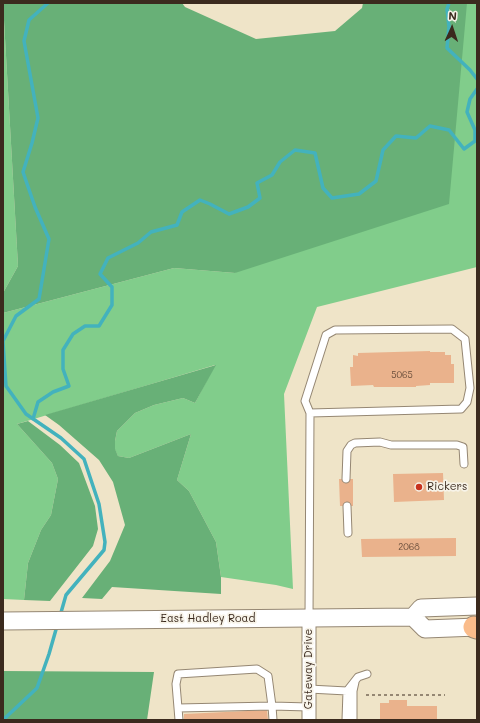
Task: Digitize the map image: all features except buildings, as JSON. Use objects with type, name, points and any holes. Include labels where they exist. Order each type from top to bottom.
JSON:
[{"type":"street","name":"East Hadley Road","points":[[3,621],[413,617],[421,608],[477,606]]},
{"type":"street","points":[[413,617],[425,629],[476,627]]},
{"type":"street","name":"Gateway Drive","points":[[309,618],[309,714]]},
{"type":"lane","points":[[309,618],[310,413],[306,401],[326,335],[335,330],[452,329],[465,339],[470,388],[467,402],[461,409],[310,413]]},
{"type":"lane","points":[[346,479],[346,452],[351,445],[355,443],[380,442],[391,445],[457,445],[464,447],[464,464]]},
{"type":"lane","points":[[347,506],[348,533]]},
{"type":"lane","points":[[179,720],[176,684],[178,674],[257,670],[268,676],[273,720]]},
{"type":"lane","points":[[346,720],[347,691],[358,677],[367,674]]},
{"type":"lane","points":[[353,720],[353,691],[355,680]]},
{"type":"lane","points":[[309,689],[347,691]]},
{"type":"lane","points":[[178,708],[272,706],[309,714]]},
{"type":"path","points":[[366,695],[445,695]]},
{"type":"green space","points":[[3,3],[18,266],[3,293]]},
{"type":"green space","points":[[3,3],[182,3],[185,7],[256,39],[335,31],[362,8],[363,3],[467,3],[449,204],[235,273],[174,268],[3,313],[3,293],[18,266]]},
{"type":"green space","points":[[463,3],[477,3],[477,267],[317,307],[284,394],[293,589],[221,577],[216,542],[189,491],[177,480],[191,434],[129,458],[118,456],[115,450],[117,431],[135,413],[154,405],[183,398],[195,403],[215,365],[17,424],[52,463],[58,479],[51,515],[41,530],[28,563],[24,600],[3,599],[3,313],[174,268],[235,273]]},
{"type":"green space","points":[[216,365],[195,403],[183,398],[154,405],[135,413],[117,431],[115,449],[118,456],[129,458],[191,434],[177,480],[189,491],[216,542],[221,577],[221,594],[112,587],[102,599],[82,598],[110,561],[125,525],[113,482],[99,460],[59,425],[45,415]]},
{"type":"green space","points":[[28,421],[60,445],[79,463],[95,506],[98,529],[93,546],[50,601],[24,600],[28,563],[41,530],[51,515],[58,479],[52,463],[17,424]]},
{"type":"green space","points":[[3,671],[154,672],[147,720],[3,720]]},
{"type":"waterway","points":[[3,341],[16,316],[39,299],[49,239],[35,207],[23,172],[38,118],[24,41],[29,20],[48,3]]},
{"type":"waterway","points":[[449,3],[447,9],[449,27],[447,48],[470,70],[477,79]]},
{"type":"waterway","points":[[33,419],[38,402],[53,392],[69,386],[63,369],[63,350],[73,334],[85,326],[99,326],[112,305],[112,287],[100,274],[108,258],[138,243],[151,232],[177,225],[182,212],[200,200],[229,214],[248,207],[260,198],[257,183],[272,175],[280,162],[295,150],[315,153],[323,188],[332,198],[359,194],[376,181],[383,150],[396,136],[416,138],[430,126],[449,130],[464,149],[475,141],[475,130],[467,112],[470,99],[477,89]]},
{"type":"waterway","points":[[3,342],[6,386],[26,414],[61,438],[84,459],[99,504],[105,542],[104,550],[66,595],[60,616]]},
{"type":"waterway","points":[[3,720],[37,688],[57,626]]},
{"type":"place","name":"Rickers","points":[[419,487]]}]
